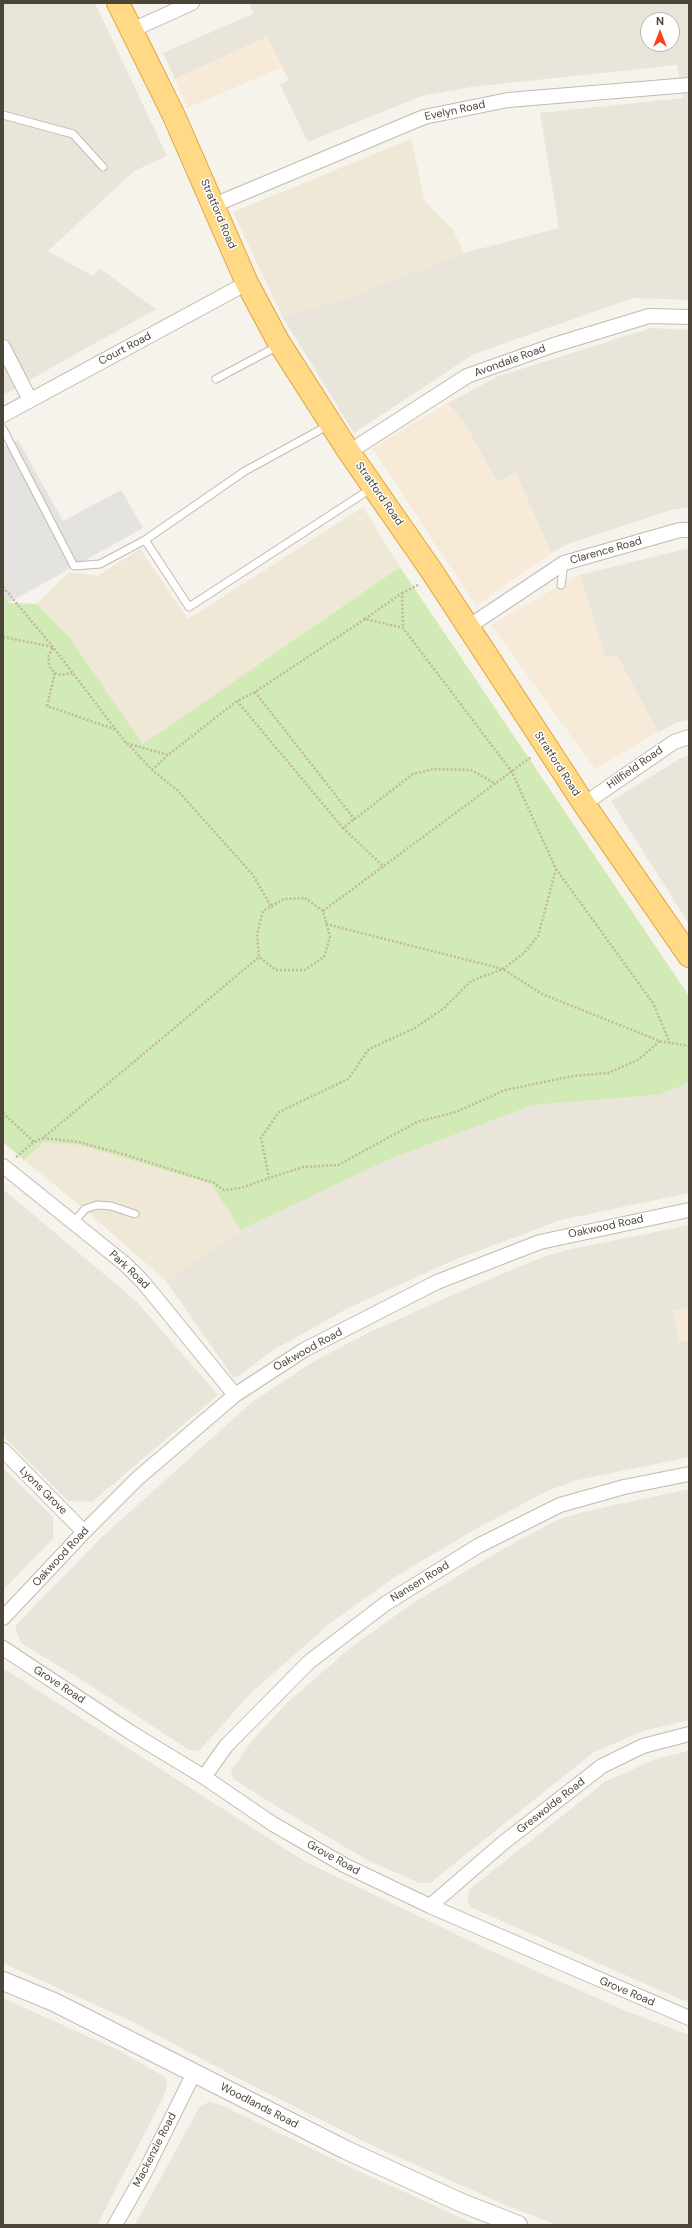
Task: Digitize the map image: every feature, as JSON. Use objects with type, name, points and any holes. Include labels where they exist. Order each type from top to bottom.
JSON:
[{"type":"highway","name":"Stratford Road","points":[[118,3],[174,116],[247,283],[280,344],[332,423],[349,452],[468,627],[584,804],[689,956]]},
{"type":"street","points":[[132,30],[192,3]]},
{"type":"street","name":"Evelyn Road","points":[[214,205],[424,117],[508,100],[689,84]]},
{"type":"street","name":"Court Road","points":[[3,415],[247,283]]},
{"type":"street","name":"Avondale Road","points":[[349,452],[467,376],[554,345],[649,316],[689,317]]},
{"type":"street","points":[[3,347],[30,400]]},
{"type":"street","name":"Clarence Road","points":[[468,627],[564,563],[680,530],[689,530]]},
{"type":"street","name":"Hillfield Road","points":[[584,804],[674,742],[689,737]]},
{"type":"street","name":"Park Road","points":[[4,1167],[125,1264],[143,1282],[235,1395]]},
{"type":"street","name":"Oakwood Road","points":[[3,1618],[84,1532],[138,1478],[235,1395],[304,1350],[436,1282],[540,1242],[689,1210]]},
{"type":"street","name":"Lyons Grove","points":[[3,1450],[84,1532]]},
{"type":"street","name":"Nansen Road","points":[[204,1777],[226,1746],[298,1672],[385,1604],[478,1546],[560,1505],[624,1487],[689,1474]]},
{"type":"street","name":"Grove Road","points":[[3,1648],[130,1732],[204,1777],[272,1824],[344,1865],[430,1906],[689,2018]]},
{"type":"street","name":"Greswolde Road","points":[[430,1906],[503,1842],[602,1766],[643,1746],[689,1734]]},
{"type":"street","name":"Woodlands Road","points":[[3,1981],[54,2002],[346,2150],[462,2203],[518,2225]]},
{"type":"street","name":"Mackenzie Road","points":[[115,2225],[144,2174],[194,2073]]},
{"type":"lane","points":[[3,115],[73,134],[103,167]]},
{"type":"lane","points":[[216,379],[280,344]]},
{"type":"lane","points":[[3,429],[74,566],[100,564],[145,540],[245,471],[332,423]]},
{"type":"lane","points":[[145,540],[189,607],[374,487]]},
{"type":"lane","points":[[561,585],[564,563]]},
{"type":"lane","points":[[73,1223],[85,1209],[97,1205],[111,1206],[135,1214]]},
{"type":"path","points":[[3,4],[8,3]]},
{"type":"path","points":[[3,587],[53,647],[118,730],[126,743],[152,770],[177,790],[253,875],[272,908]]},
{"type":"path","points":[[152,770],[168,755],[237,702],[255,692],[365,620],[402,593],[403,628],[512,772],[556,869],[653,1003],[670,1043]]},
{"type":"path","points":[[365,620],[403,628]]},
{"type":"path","points":[[3,638],[53,647]]},
{"type":"path","points":[[53,647],[50,651],[48,662],[55,673],[47,706],[118,730]]},
{"type":"path","points":[[55,673],[66,675],[73,673]]},
{"type":"path","points":[[255,692],[355,820]]},
{"type":"path","points":[[237,702],[343,828],[384,867]]},
{"type":"path","points":[[126,743],[168,755]]},
{"type":"path","points":[[323,911],[546,746]]},
{"type":"path","points":[[343,828],[413,774],[434,768],[471,770],[496,784]]},
{"type":"path","points":[[269,1178],[261,1138],[279,1112],[348,1079],[369,1049],[415,1028],[444,1008],[471,981],[503,969],[524,953],[538,936],[556,869]]},
{"type":"path","points":[[305,898],[323,911],[330,937],[324,957],[305,970],[276,970],[259,957],[257,934],[263,911],[272,908],[284,899],[305,898]]},
{"type":"path","points":[[326,924],[503,969],[542,994],[660,1041],[689,1046]]},
{"type":"path","points":[[4,1167],[34,1142],[43,1138],[259,957]]},
{"type":"path","points":[[43,1138],[79,1142],[126,1155],[214,1183],[224,1190],[241,1188],[303,1167],[338,1165],[417,1122],[456,1112],[506,1090],[573,1076],[608,1073],[638,1060],[660,1041]]},
{"type":"path","points":[[3,1113],[34,1142]]},
{"type":"shaded area","points":[[19,3],[95,3],[167,156],[134,171],[48,251],[93,276],[99,268],[156,309],[3,395],[3,5]]},
{"type":"shaded area","points":[[249,3],[689,3],[689,300],[633,298],[474,354],[354,433],[282,316],[341,300],[464,253],[559,228],[540,113],[683,98],[677,65],[471,87],[422,96],[308,142],[280,85],[289,80],[267,37],[175,79],[163,53],[253,14]]},
{"type":"shaded area","points":[[267,37],[282,67],[188,108],[175,79]]},
{"type":"shaded area","points":[[411,139],[425,202],[453,230],[464,253],[341,300],[282,316],[233,212]]},
{"type":"shaded area","points":[[651,328],[689,330],[689,508],[675,509],[570,543],[551,553],[516,474],[497,482],[463,421],[448,403],[499,376]]},
{"type":"shaded area","points":[[448,403],[463,421],[497,481],[516,473],[551,553],[476,606],[372,448]]},
{"type":"shaded area","points":[[18,440],[63,521],[121,490],[143,528],[8,603],[3,593],[3,447]]},
{"type":"shaded area","points":[[363,507],[400,567],[143,744],[69,637],[37,604],[69,572],[98,576],[140,549],[188,619]]},
{"type":"shaded area","points":[[689,548],[689,720],[678,722],[658,732],[617,656],[605,657],[580,575]]},
{"type":"shaded area","points":[[580,574],[605,657],[617,656],[658,732],[595,769],[491,625]]},
{"type":"shaded area","points":[[689,755],[689,924],[611,801],[681,758]]},
{"type":"shaded area","points":[[689,1083],[689,1193],[561,1220],[454,1260],[348,1308],[272,1351],[238,1376],[233,1377],[166,1281],[241,1230],[390,1159],[534,1105],[658,1095]]},
{"type":"shaded area","points":[[44,1142],[80,1145],[211,1184],[241,1230],[166,1281],[83,1208],[24,1160]]},
{"type":"shaded area","points":[[3,1189],[137,1302],[218,1395],[92,1502],[68,1501],[3,1436]]},
{"type":"shaded area","points":[[689,1225],[689,1308],[674,1311],[679,1342],[689,1340],[689,1457],[578,1480],[549,1490],[474,1530],[393,1578],[328,1625],[251,1693],[199,1751],[189,1750],[93,1687],[21,1643],[15,1626],[101,1538],[252,1402],[316,1360],[368,1333],[459,1292],[543,1257],[567,1250]]},
{"type":"shaded area","points":[[689,1308],[689,1340],[679,1342],[673,1311]]},
{"type":"shaded area","points":[[3,1468],[53,1517],[53,1539],[3,1590]]},
{"type":"shaded area","points":[[689,1489],[689,1720],[643,1731],[594,1752],[430,1883],[419,1883],[367,1860],[233,1779],[231,1771],[254,1738],[289,1701],[349,1649],[410,1605],[494,1554],[557,1520],[583,1512]]},
{"type":"shaded area","points":[[3,1668],[304,1861],[489,1950],[626,2011],[689,2035],[689,2225],[558,2225],[510,2207],[369,2144],[230,2074],[131,2021],[3,1963]]},
{"type":"shaded area","points":[[689,1751],[689,2003],[470,1907],[467,1899],[470,1889],[606,1781],[659,1758]]},
{"type":"shaded area","points":[[3,1998],[118,2050],[165,2077],[167,2086],[163,2098],[97,2225],[3,2225]]},
{"type":"shaded area","points":[[209,2102],[221,2105],[356,2170],[477,2225],[135,2225],[200,2106]]},
{"type":"green space","points":[[400,567],[689,996],[689,1083],[658,1095],[534,1105],[390,1159],[241,1230],[211,1184],[80,1145],[44,1142],[24,1160],[3,1142],[3,593],[8,603],[37,604],[69,637],[143,744]]}]
